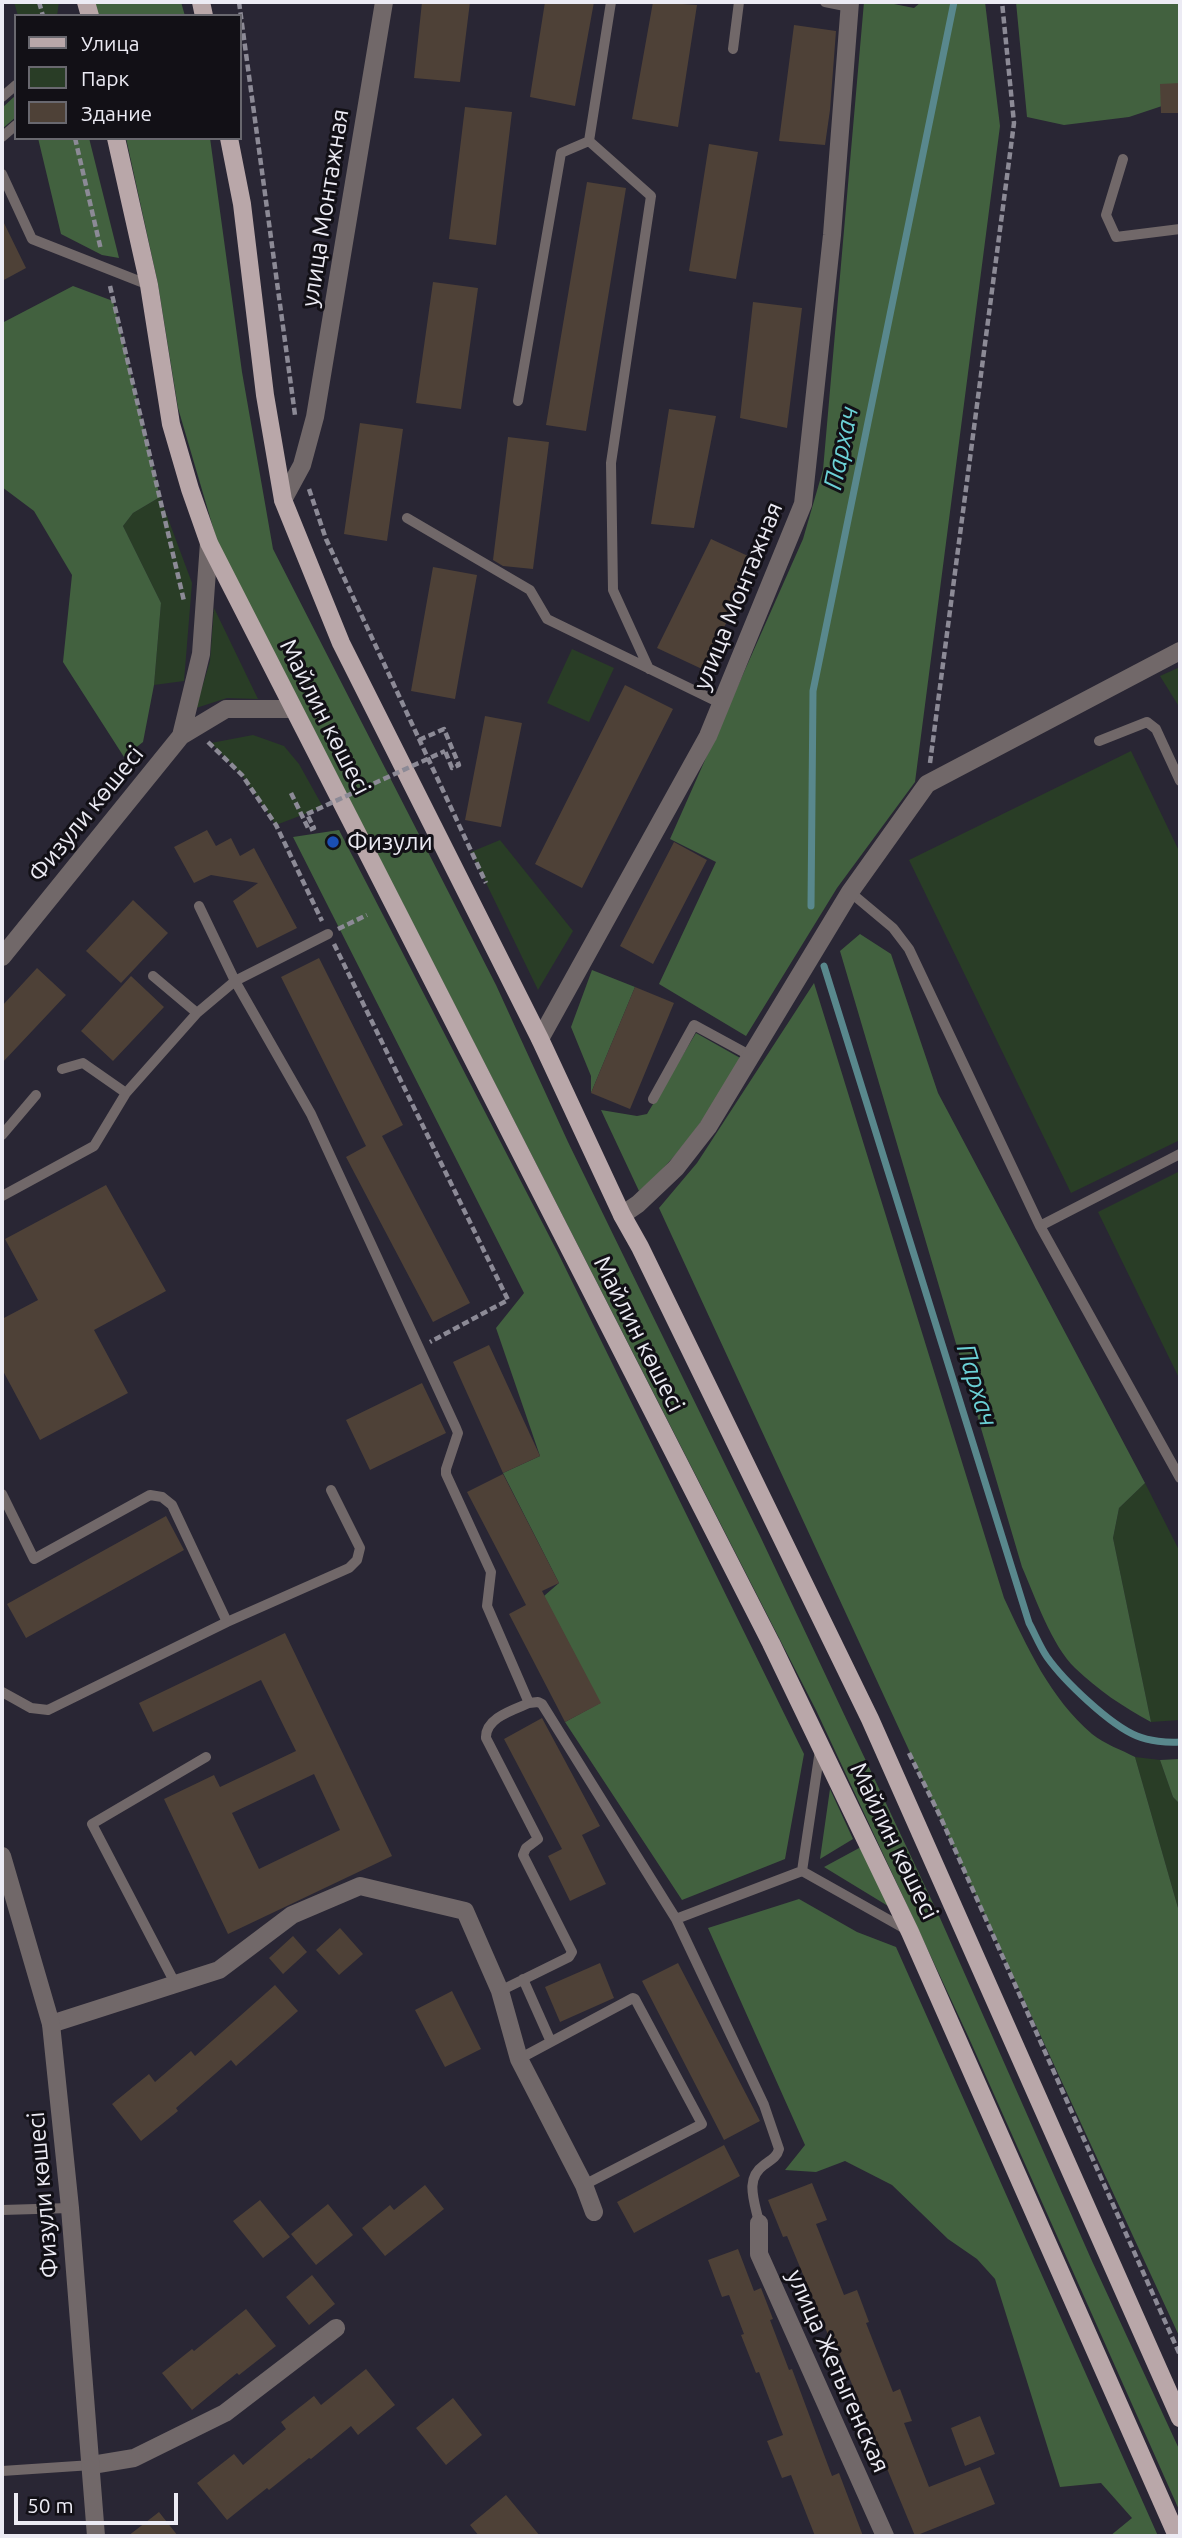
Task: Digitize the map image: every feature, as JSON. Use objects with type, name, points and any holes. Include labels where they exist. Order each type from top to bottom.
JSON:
[{"type":"main road","name":"Майлин көшесі","points":[[116,140],[149,285],[171,424],[209,543],[821,1745],[910,1932],[1177,2536]]},
{"type":"main road","name":"Майлин көшесі","points":[[229,140],[242,204],[265,395],[283,500],[341,643],[540,1039],[622,1215],[870,1719],[1180,2418]]},
{"type":"street","name":"улица Монтажная","points":[[283,500],[302,465],[315,417],[384,2]]},
{"type":"street","name":"улица Монтажная","points":[[540,1039],[708,736],[803,504],[832,235],[850,4]]},
{"type":"street","points":[[181,736],[201,654],[209,543]]},
{"type":"street","points":[[622,1215],[638,1204],[676,1168],[708,1127],[850,892],[928,784],[1180,650]]},
{"type":"street","points":[[181,736],[226,709],[293,709]]},
{"type":"street","name":"Физули көшесі","points":[[2,957],[181,736]]},
{"type":"street","name":"Физули көшесі","points":[[2,1856],[7,1890],[51,2024],[70,2208],[96,2536]]},
{"type":"street","points":[[51,2024],[219,1970],[292,1916],[360,1886],[465,1911],[500,1991],[519,2059],[584,2185],[593,2212]]},
{"type":"street","name":"улица Жетыгенская","points":[[759,2223],[759,2255],[885,2536]]},
{"type":"street","points":[[92,2465],[134,2458],[225,2413],[336,2328]]},
{"type":"lane","points":[[589,141],[611,2]]},
{"type":"lane","points":[[733,49],[739,2]]},
{"type":"lane","points":[[825,2],[850,4]]},
{"type":"lane","points":[[518,401],[561,153],[589,141]]},
{"type":"lane","points":[[589,141],[650,196],[611,463],[613,590],[649,669]]},
{"type":"lane","points":[[1124,159],[1106,215],[1115,237],[1180,229]]},
{"type":"lane","points":[[2,174],[32,239],[149,285]]},
{"type":"lane","points":[[407,518],[530,590],[547,620],[722,704]]},
{"type":"lane","points":[[1099,741],[1150,723],[1156,729],[1180,780]]},
{"type":"lane","points":[[850,892],[893,928],[909,948],[1040,1226],[1180,1478]]},
{"type":"lane","points":[[199,906],[235,981],[311,1114],[456,1428],[446,1474],[491,1572],[487,1606],[529,1703]]},
{"type":"lane","points":[[2,1196],[94,1146],[126,1093],[197,1013],[235,981],[328,934]]},
{"type":"lane","points":[[153,976],[197,1013]]},
{"type":"lane","points":[[653,1099],[694,1025],[751,1056]]},
{"type":"lane","points":[[62,1069],[83,1063],[126,1093]]},
{"type":"lane","points":[[2,1135],[36,1096]]},
{"type":"lane","points":[[1040,1226],[1180,1154]]},
{"type":"lane","points":[[2,1692],[31,1708],[48,1710],[227,1622],[349,1568],[357,1560],[360,1548],[331,1490]]},
{"type":"lane","points":[[2,1494],[34,1559],[150,1495],[167,1500],[172,1505],[227,1622]]},
{"type":"lane","points":[[500,1991],[569,1957],[572,1952],[523,1855],[526,1848],[538,1839],[486,1738],[486,1730],[491,1722],[529,1703],[538,1702],[542,1704],[676,1919],[764,2105],[779,2149],[776,2157],[757,2170],[752,2178],[759,2223]]},
{"type":"lane","points":[[802,1871],[821,1745]]},
{"type":"lane","points":[[176,1984],[92,1824],[206,1757]]},
{"type":"lane","points":[[676,1919],[802,1871]]},
{"type":"lane","points":[[802,1871],[910,1932]]},
{"type":"lane","points":[[523,1979],[551,2042]]},
{"type":"lane","points":[[519,2059],[630,1998],[635,1999],[702,2124],[584,2185]]},
{"type":"lane","points":[[2,2210],[70,2208]]},
{"type":"lane","points":[[2,2471],[92,2465]]},
{"type":"path","points":[[928,784],[1014,123],[1002,2]]},
{"type":"path","points":[[75,140],[184,599],[183,612]]},
{"type":"path","points":[[291,793],[309,830],[313,828],[307,814],[445,751],[452,768],[459,765],[444,729],[419,740]]},
{"type":"path","points":[[181,736],[211,743],[242,775],[276,825],[328,934],[343,957],[508,1300],[419,1348]]},
{"type":"path","points":[[328,934],[367,915]]},
{"type":"green space","points":[[14,2],[59,2],[57,14],[17,14]]},
{"type":"green space","points":[[95,2],[181,2],[184,14],[98,14]]},
{"type":"green space","points":[[864,2],[884,2],[914,8],[921,2],[985,2],[1000,126],[915,782],[837,888],[746,1036],[659,984],[716,862],[670,839],[803,539],[823,470]]},
{"type":"green space","points":[[1016,2],[1180,2],[1180,100],[1129,117],[1064,125],[1027,117]]},
{"type":"green space","points":[[14,97],[14,119],[2,129],[2,108]]},
{"type":"green space","points":[[38,140],[90,140],[119,258],[102,255],[61,234]]},
{"type":"green space","points":[[126,140],[210,140],[242,372],[273,549],[496,985],[568,1142],[761,1538],[940,1918],[1092,2261],[1180,2451],[1180,2512],[968,2036],[816,1710],[217,541],[178,408],[158,284]]},
{"type":"green space","points":[[73,286],[113,301],[160,497],[133,513],[123,526],[161,603],[154,685],[143,742],[124,757],[63,662],[72,575],[34,511],[2,487],[2,323]]},
{"type":"green space","points":[[160,497],[192,583],[184,681],[154,685],[161,603],[123,526],[133,513]]},
{"type":"green space","points":[[214,608],[258,699],[227,698],[196,708],[210,661]]},
{"type":"green space","points":[[572,649],[614,668],[589,722],[547,703]]},
{"type":"green space","points":[[1180,667],[1180,704],[1178,705],[1160,676]]},
{"type":"green space","points":[[253,735],[284,746],[299,764],[323,807],[276,825],[242,775],[211,743]]},
{"type":"green space","points":[[1131,751],[1180,853],[1180,1140],[1071,1193],[909,860]]},
{"type":"green space","points":[[339,830],[558,1253],[804,1754],[785,1859],[682,1900],[565,1722],[600,1703],[544,1596],[559,1583],[503,1473],[540,1456],[496,1328],[524,1293],[293,837]]},
{"type":"green space","points":[[500,840],[573,931],[538,990],[471,852]]},
{"type":"green space","points":[[860,934],[891,954],[938,1093],[1145,1483],[1119,1508],[1113,1538],[1151,1722],[1102,1691],[1067,1659],[1045,1621],[1022,1567],[840,951]]},
{"type":"green space","points":[[592,970],[635,987],[591,1093],[591,1076],[571,1027]]},
{"type":"green space","points":[[814,983],[1004,1598],[1041,1671],[1077,1720],[1097,1738],[1135,1757],[1180,1915],[1180,2338],[659,1208],[697,1163]]},
{"type":"green space","points":[[696,1033],[742,1059],[683,1146],[639,1191],[601,1110],[637,1116],[647,1114]]},
{"type":"green space","points":[[1180,1171],[1180,1380],[1098,1212]]},
{"type":"green space","points":[[1145,1483],[1180,1552],[1180,1720],[1151,1722],[1113,1538],[1119,1508]]},
{"type":"green space","points":[[1135,1757],[1160,1760],[1173,1797],[1180,1804],[1180,1915]]},
{"type":"green space","points":[[1180,1759],[1180,1804],[1173,1797],[1160,1760]]},
{"type":"green space","points":[[830,1789],[853,1839],[820,1859]]},
{"type":"green space","points":[[861,1847],[888,1906],[824,1867]]},
{"type":"green space","points":[[799,1899],[857,1932],[896,1947],[1158,2536],[1110,2536],[1132,2518],[1101,2483],[1060,2487],[995,2279],[977,2259],[948,2239],[892,2185],[845,2161],[816,2172],[785,2170],[805,2145],[708,1928]]},
{"type":"building","points":[[422,2],[470,2],[460,82],[414,78]]},
{"type":"building","points":[[545,2],[594,2],[575,106],[530,97]]},
{"type":"building","points":[[653,2],[697,5],[678,127],[632,119]]},
{"type":"building","points":[[794,25],[836,31],[825,145],[779,141]]},
{"type":"building","points":[[1180,83],[1180,113],[1161,113],[1160,84]]},
{"type":"building","points":[[465,107],[512,112],[496,245],[449,239]]},
{"type":"building","points":[[709,144],[758,152],[736,279],[689,271]]},
{"type":"building","points":[[587,182],[626,188],[586,431],[546,425]]},
{"type":"building","points":[[2,219],[26,268],[2,281]]},
{"type":"building","points":[[433,282],[478,288],[461,409],[416,403]]},
{"type":"building","points":[[753,302],[802,308],[787,428],[740,418]]},
{"type":"building","points":[[669,409],[716,416],[694,528],[651,524]]},
{"type":"building","points":[[360,423],[403,429],[387,541],[344,534]]},
{"type":"building","points":[[508,437],[549,442],[533,569],[503,566],[493,560]]},
{"type":"building","points":[[711,539],[759,561],[702,669],[657,648]]},
{"type":"building","points":[[433,567],[477,575],[455,699],[411,691]]},
{"type":"building","points":[[625,685],[673,709],[582,888],[535,864]]},
{"type":"building","points":[[485,716],[522,723],[501,827],[465,820]]},
{"type":"building","points":[[207,830],[216,846],[231,838],[240,856],[254,848],[297,928],[257,948],[233,901],[258,883],[211,875],[194,883],[174,847]]},
{"type":"building","points":[[674,842],[707,860],[653,964],[620,946]]},
{"type":"building","points":[[133,900],[168,933],[121,983],[86,951]]},
{"type":"building","points":[[319,958],[403,1125],[382,1136],[470,1303],[433,1322],[346,1157],[366,1146],[281,977]]},
{"type":"building","points":[[37,968],[66,995],[2,1063],[2,1006]]},
{"type":"building","points":[[131,976],[164,1007],[113,1061],[81,1031]]},
{"type":"building","points":[[635,987],[674,1003],[630,1109],[591,1093]]},
{"type":"building","points":[[106,1185],[166,1291],[94,1330],[128,1393],[40,1440],[2,1369],[2,1319],[38,1300],[5,1239]]},
{"type":"building","points":[[489,1345],[540,1456],[503,1473],[453,1362]]},
{"type":"building","points":[[422,1383],[446,1433],[370,1470],[346,1420]]},
{"type":"building","points":[[503,1474],[559,1583],[542,1591],[601,1703],[565,1722],[509,1614],[526,1605],[467,1492]]},
{"type":"building","points":[[166,1516],[184,1550],[26,1638],[7,1604]]},
{"type":"building","points":[[285,1633],[392,1856],[228,1934],[164,1799],[214,1775],[220,1787],[296,1751],[261,1680],[153,1732],[139,1703]],"holes":[[[314,1774],[340,1830],[259,1869],[232,1813]]]},
{"type":"building","points":[[542,1718],[600,1826],[582,1835],[606,1884],[570,1901],[548,1856],[562,1849],[504,1739]]},
{"type":"building","points":[[340,1928],[363,1954],[339,1975],[316,1950]]},
{"type":"building","points":[[293,1936],[307,1952],[283,1974],[269,1958]]},
{"type":"building","points":[[600,1963],[614,1998],[560,2022],[545,1987]]},
{"type":"building","points":[[678,1963],[760,2121],[724,2140],[642,1981]]},
{"type":"building","points":[[275,1985],[298,2011],[236,2066],[231,2060],[176,2108],[178,2111],[141,2141],[112,2104],[149,2074],[155,2082],[191,2051],[195,2056]]},
{"type":"building","points":[[452,1991],[481,2049],[445,2067],[415,2010]]},
{"type":"building","points":[[724,2145],[740,2176],[634,2233],[617,2202]]},
{"type":"building","points":[[812,2183],[827,2220],[816,2224],[844,2295],[857,2290],[869,2322],[866,2323],[893,2392],[900,2389],[912,2421],[904,2423],[929,2487],[980,2467],[995,2504],[915,2536],[832,2336],[829,2337],[787,2236],[783,2237],[768,2200]]},
{"type":"building","points":[[425,2185],[444,2209],[385,2256],[362,2228],[390,2205],[394,2210]]},
{"type":"building","points":[[260,2200],[290,2237],[263,2258],[233,2221]]},
{"type":"building","points":[[328,2204],[353,2235],[316,2265],[291,2234]]},
{"type":"building","points":[[738,2249],[754,2291],[761,2288],[773,2319],[770,2320],[789,2370],[792,2369],[832,2476],[839,2473],[863,2536],[815,2536],[791,2475],[782,2478],[767,2441],[783,2435],[759,2372],[756,2373],[741,2335],[744,2334],[729,2295],[722,2297],[708,2260]]},
{"type":"building","points":[[312,2275],[335,2304],[309,2325],[286,2297]]},
{"type":"building","points":[[246,2309],[276,2346],[239,2375],[237,2373],[192,2410],[162,2373]]},
{"type":"building","points":[[366,2369],[395,2405],[358,2435],[351,2426],[311,2459],[269,2490],[267,2488],[227,2520],[197,2483],[234,2454],[243,2465],[286,2429],[281,2422],[314,2396],[321,2405]]},
{"type":"building","points":[[453,2398],[482,2435],[446,2465],[416,2428]]},
{"type":"building","points":[[980,2416],[995,2454],[965,2466],[951,2428]]},
{"type":"building","points":[[506,2495],[540,2536],[479,2536],[470,2525]]},
{"type":"building","points":[[159,2512],[178,2536],[128,2536]]},
{"type":"waterway","name":"Пархач","points":[[811,906],[813,691],[954,2]]},
{"type":"waterway","name":"Пархач","points":[[824,966],[1029,1623],[1044,1653],[1055,1667],[1101,1712],[1137,1736],[1180,1742]]},
{"type":"place","name":"Физули","points":[[333,842]]}]
